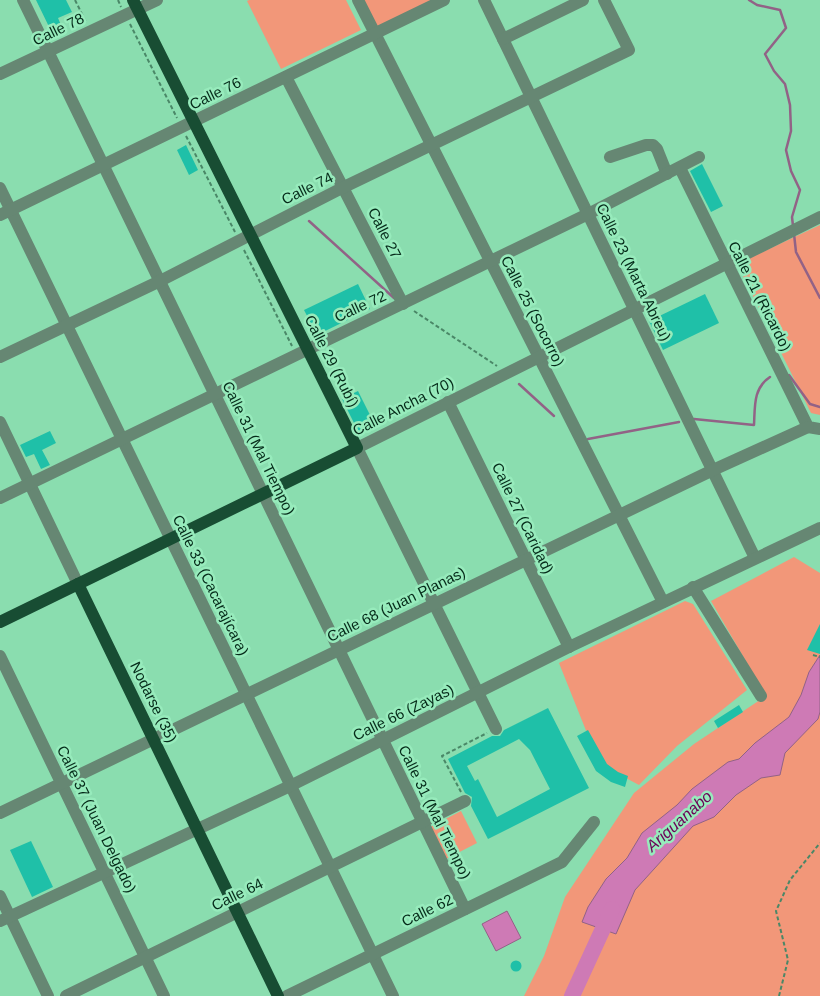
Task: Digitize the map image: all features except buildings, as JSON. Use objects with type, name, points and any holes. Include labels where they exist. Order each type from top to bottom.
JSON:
[{"type":"main road","name":"Calle 29 (Rubí)","points":[[136,4],[194,122],[244,236],[302,352],[357,448]]},
{"type":"main road","name":"Calle Ancha (70)","points":[[0,622],[357,448]]},
{"type":"main road","name":"Nodarse (35)","points":[[78,584],[199,829],[278,996]]},
{"type":"street","name":"Calle 31 (Mal Tiempo)","points":[[23,0],[465,909]]},
{"type":"street","name":"Calle 78","points":[[0,74],[125,15],[136,4],[157,0]]},
{"type":"street","name":"Calle 25 (Socorro)","points":[[358,0],[663,602]]},
{"type":"street","name":"Calle 76","points":[[5,212],[444,0]]},
{"type":"street","name":"Calle 23 (Marta Abreu)","points":[[484,0],[755,558]]},
{"type":"street","points":[[503,39],[583,0]]},
{"type":"street","name":"Calle 74","points":[[0,357],[160,280],[244,236],[630,50],[604,0]]},
{"type":"street","name":"Calle 27","points":[[286,77],[403,304]]},
{"type":"street","points":[[610,157],[646,145],[653,145],[657,149],[667,174]]},
{"type":"street","name":"Calle 72","points":[[0,498],[588,214],[699,157]]},
{"type":"street","name":"Calle 21 (Ricardo)","points":[[680,168],[726,263],[814,428]]},
{"type":"street","name":"Calle 33 (Cacarajícara)","points":[[0,188],[5,212],[66,326],[122,439],[393,996]]},
{"type":"street","name":"Calle Ancha (70)","points":[[357,448],[817,218]]},
{"type":"street","name":"Calle 27 (Caridad)","points":[[448,402],[569,647]]},
{"type":"street","name":"Nodarse (35)","points":[[0,422],[78,584]]},
{"type":"street","name":"Calle 68 (Juan Planas)","points":[[0,813],[713,470],[814,428]]},
{"type":"street","name":"Calle 29 (Rubí)","points":[[357,448],[496,728]]},
{"type":"street","name":"Calle 66 (Zayas)","points":[[5,919],[290,786],[569,647],[820,528]]},
{"type":"street","points":[[693,587],[761,696]]},
{"type":"street","name":"Calle 37 (Juan Delgado)","points":[[0,656],[164,996]]},
{"type":"street","name":"Calle 64","points":[[66,996],[465,801]]},
{"type":"street","name":"Calle 62","points":[[287,996],[562,862],[594,822]]},
{"type":"street","points":[[0,896],[5,919],[48,996]]},
{"type":"path","points":[[75,0],[91,32]]},
{"type":"path","points":[[118,0],[182,128],[244,236],[302,352]]},
{"type":"path","points":[[403,304],[497,366]]},
{"type":"path","points":[[813,655],[820,657]]},
{"type":"path","points":[[465,801],[442,756],[496,728]]},
{"type":"path","points":[[779,996],[788,960],[776,911],[790,880],[820,843]]},
{"type":"shaded area","points":[[346,0],[361,30],[281,69],[247,1]]},
{"type":"shaded area","points":[[363,0],[432,0],[377,28]]},
{"type":"shaded area","points":[[820,225],[820,415],[811,413],[737,264]]},
{"type":"shaded area","points":[[794,557],[820,573],[820,996],[524,996],[544,956],[565,897],[634,793],[694,744],[766,696],[711,601]]},
{"type":"shaded area","points":[[685,601],[693,604],[747,690],[677,746],[639,785],[607,768],[587,733],[559,663]]},
{"type":"shaded area","points":[[461,811],[477,843],[446,859],[430,827]]},
{"type":"water","points":[[820,655],[820,712],[818,719],[785,753],[780,775],[761,778],[736,795],[714,817],[693,826],[635,890],[616,934],[582,922],[588,907],[606,879],[627,858],[642,833],[677,805],[692,789],[728,762],[739,759],[755,743],[789,717],[801,695],[809,672]]},
{"type":"water","points":[[507,911],[521,938],[496,951],[482,924]]},
{"type":"waterway","points":[[749,0],[757,5],[780,10],[786,28],[765,54],[774,71],[785,84],[790,105],[791,131],[786,150],[791,171],[800,190],[792,217],[793,226]]},
{"type":"waterway","points":[[309,221],[394,298]]},
{"type":"waterway","points":[[794,234],[796,252],[820,298]]},
{"type":"waterway","points":[[789,375],[810,404],[820,407]]},
{"type":"waterway","points":[[694,419],[754,425],[756,398],[760,387],[770,377]]},
{"type":"waterway","points":[[519,384],[554,416]]},
{"type":"waterway","points":[[588,439],[679,422]]},
{"type":"waterway","name":"Ariguanabo","points":[[572,996],[612,909]]}]
